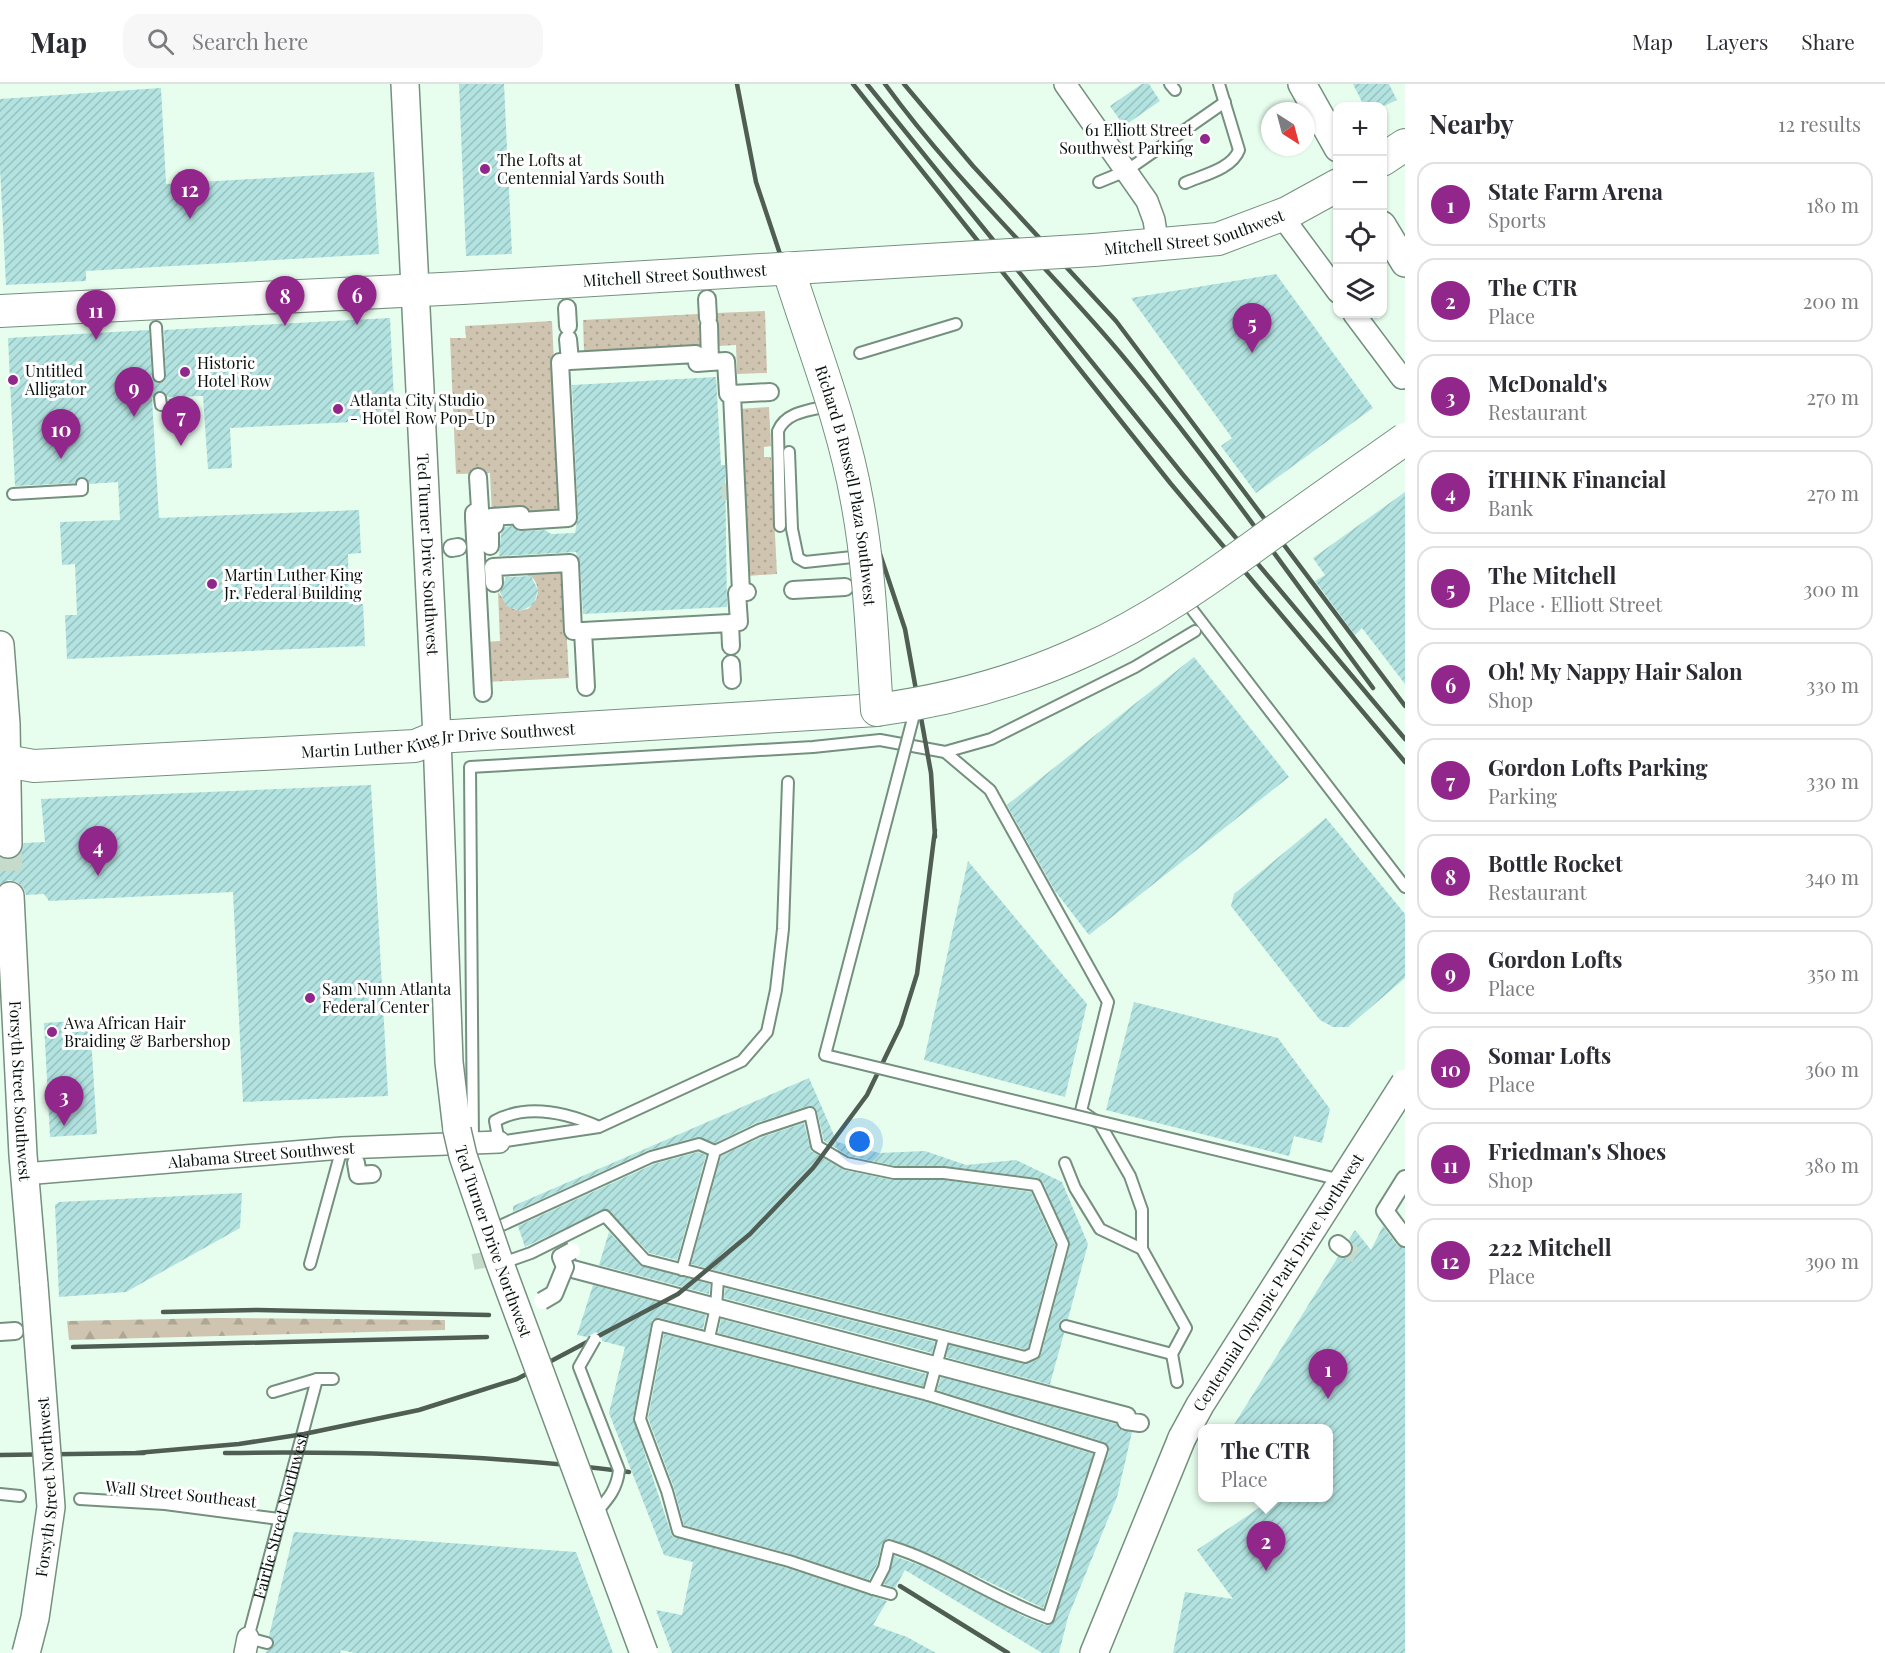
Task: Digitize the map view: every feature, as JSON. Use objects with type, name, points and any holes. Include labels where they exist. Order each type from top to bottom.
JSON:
[{"type":"main road","points":[[1387,157],[1405,145]]},
{"type":"main road","name":"Mitchell Street Southwest","points":[[0,311],[414,291],[1158,246],[1218,239],[1281,215],[1333,188]]},
{"type":"main road","name":"Richard B Russell Plaza Southwest","points":[[788,268],[832,405],[857,501],[865,556],[877,710]]},
{"type":"main road","name":"Martin Luther King Jr Drive Southwest","points":[[3,761],[34,766],[86,762],[250,757],[415,746],[437,737],[877,710],[930,702],[1004,682],[1088,650],[1181,597],[1405,438]]},
{"type":"street","name":"Ted Turner Drive Southwest","points":[[405,84],[437,737]]},
{"type":"street","points":[[1065,84],[1149,207],[1154,220],[1158,246]]},
{"type":"street","points":[[1302,84],[1333,140]]},
{"type":"street","points":[[1281,215],[1333,284]]},
{"type":"street","points":[[1387,232],[1405,263]]},
{"type":"street","points":[[707,299],[711,362]]},
{"type":"street","points":[[567,308],[570,361]]},
{"type":"street","points":[[1357,318],[1402,378]]},
{"type":"street","points":[[478,477],[480,509],[474,513],[484,517],[521,515],[521,521],[568,518],[560,362],[696,354],[697,363],[726,361],[728,394],[770,392]]},
{"type":"street","points":[[486,571],[570,564],[573,631],[739,622],[737,592],[744,592],[734,491],[732,394]]},
{"type":"street","points":[[483,693],[480,640],[486,571],[478,547],[484,517]]},
{"type":"street","points":[[793,590],[845,587]]},
{"type":"street","points":[[730,623],[731,646]]},
{"type":"street","points":[[583,631],[586,687]]},
{"type":"street","points":[[480,640],[497,639]]},
{"type":"street","points":[[0,645],[8,844]]},
{"type":"street","name":"Ted Turner Drive Northwest","points":[[437,737],[451,1086],[463,1156],[500,1264],[645,1653]]},
{"type":"street","name":"Forsyth Street Southwest","points":[[10,896],[24,1174],[34,1285]]},
{"type":"street","name":"Centennial Olympic Park Drive Northwest","points":[[1094,1653],[1152,1506],[1191,1421],[1341,1180],[1405,1083]]},
{"type":"street","name":"Alabama Street Southwest","points":[[24,1174],[349,1155],[499,1142]]},
{"type":"street","points":[[349,1155],[358,1175],[372,1174]]},
{"type":"street","points":[[1405,1179],[1384,1211],[1405,1238]]},
{"type":"street","points":[[542,1301],[554,1294],[568,1259],[716,1307],[1126,1416],[1126,1420],[1140,1423]]},
{"type":"street","name":"Forsyth Street Northwest","points":[[26,1653],[35,1618],[51,1507],[34,1285]]},
{"type":"lane","points":[[1185,183],[1236,159],[1239,150],[1219,84]]},
{"type":"lane","points":[[1100,182],[1126,171],[1225,102]]},
{"type":"lane","points":[[860,353],[956,324]]},
{"type":"lane","points":[[156,327],[159,376]]},
{"type":"lane","points":[[780,526],[778,431],[782,421],[790,416],[832,405]]},
{"type":"lane","points":[[789,452],[792,529],[798,558],[805,562],[865,556]]},
{"type":"lane","points":[[13,494],[82,490],[82,484]]},
{"type":"lane","points":[[1181,597],[1405,887]]},
{"type":"lane","points":[[473,1144],[470,767],[813,747],[880,740],[945,752],[991,739],[1135,667],[1195,631]]},
{"type":"lane","points":[[918,700],[825,1055],[1341,1180]]},
{"type":"lane","points":[[945,752],[990,790],[1108,1002],[1081,1111],[1100,1124],[1130,1176],[1142,1210],[1142,1249],[1186,1328],[1172,1354],[1177,1382]]},
{"type":"lane","points":[[599,1127],[573,1115],[552,1111],[507,1114],[495,1121],[499,1142],[599,1127],[742,1061],[766,1032],[776,990],[783,928],[788,782]]},
{"type":"lane","points":[[500,1264],[531,1253],[605,1216],[645,1260],[682,1270],[1025,1358],[1034,1353],[1063,1244],[1036,1185],[944,1173],[894,1173],[846,1163],[817,1146],[810,1113],[759,1130],[715,1151],[682,1270]]},
{"type":"lane","points":[[489,1231],[651,1157],[699,1143],[715,1151]]},
{"type":"lane","points":[[310,1264],[349,1155]]},
{"type":"lane","points":[[1065,1162],[1075,1188],[1100,1229],[1142,1249]]},
{"type":"lane","points":[[709,1338],[716,1307],[718,1279]]},
{"type":"lane","points":[[873,1589],[884,1568],[889,1546],[914,1554],[1011,1605],[1048,1618],[1102,1449],[928,1395],[658,1325],[640,1419],[667,1491],[678,1531],[789,1561],[873,1589],[891,1594]]},
{"type":"lane","points":[[1066,1326],[1172,1354]]},
{"type":"lane","points":[[928,1395],[944,1337]]},
{"type":"lane","points":[[594,1515],[612,1495],[617,1485],[619,1470],[579,1366],[595,1340]]},
{"type":"lane","points":[[273,1392],[317,1379],[333,1379]]},
{"type":"lane","name":"Fairlie Street Northwest","points":[[253,1645],[279,1519],[317,1379]]},
{"type":"lane","points":[[0,1494],[20,1496]]},
{"type":"lane","name":"Wall Street Southeast","points":[[80,1499],[165,1504],[279,1519]]},
{"type":"green space","points":[[765,311],[767,373],[737,374],[736,345],[718,346],[717,313]]},
{"type":"green space","points":[[698,314],[700,346],[584,352],[583,320]]},
{"type":"green space","points":[[552,321],[561,514],[492,513],[490,473],[456,474],[450,338],[466,338],[465,326]]},
{"type":"green space","points":[[769,407],[771,446],[764,447],[764,457],[771,457],[777,574],[747,576],[739,409]]},
{"type":"green space","points":[[563,569],[569,678],[486,682],[484,642],[500,641],[498,592],[512,608],[528,609],[537,598],[538,590],[533,578],[520,572]]},
{"type":"green space","points":[[218,1318],[445,1320],[445,1330],[69,1340],[67,1321]]},
{"type":"building","name":"The Lofts at Centennial Yards South","points":[[459,84],[504,84],[512,254],[466,256]]},
{"type":"building","points":[[1142,84],[1149,84],[1160,101],[1124,126],[1110,106]]},
{"type":"building","points":[[1353,84],[1389,84],[1397,100],[1387,105],[1387,102],[1362,102]]},
{"type":"building","points":[[161,88],[166,184],[374,172],[379,254],[86,271],[86,281],[6,285],[0,168],[0,99]]},
{"type":"building","points":[[1276,274],[1373,408],[1256,493],[1221,446],[1232,438],[1131,298]]},
{"type":"building","points":[[390,318],[395,420],[230,428],[232,468],[208,469],[203,396],[168,397],[160,391],[152,398],[159,518],[359,510],[361,553],[348,554],[349,604],[363,604],[365,646],[67,659],[65,615],[77,615],[75,564],[62,565],[60,522],[120,520],[118,482],[89,484],[86,478],[81,477],[75,483],[15,486],[8,338],[149,330],[152,377],[159,383],[164,382],[166,376],[164,330]]},
{"type":"building","points":[[716,377],[721,465],[725,465],[727,607],[583,614],[580,563],[576,552],[499,556],[501,534],[505,527],[512,526],[521,531],[545,530],[551,534],[575,533],[578,517],[572,385]]},
{"type":"building","points":[[1405,492],[1405,684],[1362,628],[1355,635],[1315,581],[1325,575],[1313,558]]},
{"type":"building","points":[[531,576],[538,590],[534,604],[521,611],[506,606],[500,592],[506,577]]},
{"type":"building","points":[[1194,657],[1289,777],[1089,935],[1055,891],[1007,805]]},
{"type":"building","name":"Sam Nunn Atlanta Federal Center","points":[[371,785],[388,1096],[243,1102],[233,892],[49,901],[44,894],[26,895],[23,887],[17,882],[9,880],[0,884],[0,857],[9,860],[17,857],[24,843],[45,842],[41,799]]},
{"type":"building","points":[[1326,818],[1405,914],[1405,978],[1348,1027],[1333,1027],[1320,1020],[1231,906],[1234,894]]},
{"type":"building","points":[[968,861],[1087,1004],[1065,1097],[924,1060]]},
{"type":"building","points":[[1134,1002],[1278,1038],[1330,1109],[1322,1143],[1294,1136],[1289,1156],[1106,1110]]},
{"type":"building","points":[[90,1020],[97,1134],[50,1137],[44,1023]]},
{"type":"building","points":[[809,1078],[837,1142],[879,1153],[925,1151],[966,1165],[1016,1160],[1062,1182],[1088,1244],[1068,1319],[1061,1320],[1059,1325],[1064,1333],[1050,1384],[1055,1386],[946,1357],[949,1345],[1023,1364],[1037,1360],[1041,1355],[1070,1245],[1043,1182],[1038,1178],[945,1166],[895,1166],[849,1156],[824,1141],[817,1111],[808,1106],[756,1123],[715,1143],[697,1137],[649,1150],[513,1212],[513,1206]]},
{"type":"building","points":[[804,1123],[811,1151],[844,1170],[893,1180],[944,1180],[1031,1192],[1055,1245],[1028,1348],[1024,1349],[691,1264],[721,1156],[762,1137]]},
{"type":"building","points":[[698,1152],[706,1155],[677,1260],[649,1253],[606,1209],[525,1247],[518,1226],[654,1164]]},
{"type":"building","points":[[242,1193],[240,1228],[126,1292],[59,1297],[55,1205],[59,1202]]},
{"type":"building","points":[[1383,1226],[1397,1245],[1405,1248],[1405,1653],[1173,1653],[1185,1592],[1233,1599],[1197,1550],[1268,1502],[1333,1502],[1333,1424],[1234,1424],[1338,1257],[1346,1258],[1352,1254],[1353,1245],[1349,1239],[1355,1230],[1371,1250]]},
{"type":"building","points":[[609,1232],[640,1265],[710,1284],[709,1294],[599,1265]]},
{"type":"building","points":[[593,1285],[706,1315],[703,1329],[660,1318],[652,1320],[633,1418],[672,1536],[787,1568],[887,1601],[873,1625],[907,1637],[936,1653],[672,1653],[656,1610],[682,1615],[693,1562],[664,1555],[609,1413],[625,1347],[602,1341],[601,1335],[596,1332],[587,1337],[577,1335]]},
{"type":"building","points":[[725,1288],[935,1342],[932,1353],[724,1298]]},
{"type":"building","points":[[721,1319],[926,1374],[923,1386],[718,1333]]},
{"type":"building","points":[[664,1334],[926,1402],[1093,1454],[1043,1608],[933,1555],[891,1539],[887,1539],[882,1544],[877,1565],[869,1580],[791,1554],[684,1525],[674,1488],[648,1418]]},
{"type":"building","points":[[941,1377],[1116,1424],[1120,1429],[1132,1432],[1117,1497],[1068,1617],[1059,1653],[1042,1653],[905,1570],[895,1588],[884,1584],[894,1556],[927,1568],[1025,1617],[1045,1625],[1052,1624],[1109,1451],[1104,1442],[937,1390]]},
{"type":"building","points":[[294,1532],[576,1552],[613,1653],[354,1653],[341,1650],[340,1653],[265,1653],[274,1644],[269,1636]]},
{"type":"tunnel","points":[[722,492],[731,492]]},
{"type":"tunnel","points":[[8,844],[10,896]]},
{"type":"tunnel","points":[[1343,1248],[1356,1255]]},
{"type":"tunnel","points":[[473,1262],[505,1256]]},
{"type":"railway","points":[[737,84],[756,182],[905,629],[931,773],[935,837]]},
{"type":"railway","points":[[853,84],[1171,484],[1405,762]]},
{"type":"railway","points":[[867,84],[1184,476],[1405,739]]},
{"type":"railway","points":[[885,84],[941,155],[1092,320],[1154,394],[1373,688]]},
{"type":"railway","points":[[904,84],[973,166],[1116,321],[1405,706]]},
{"type":"railway","points":[[136,1453],[239,1444],[304,1434],[419,1410],[517,1379],[678,1294],[750,1234],[813,1168],[867,1095],[901,1025],[917,974],[935,830]]},
{"type":"railway","points":[[163,1312],[258,1310],[489,1315]]},
{"type":"railway","points":[[73,1347],[487,1337]]},
{"type":"railway","points":[[0,1455],[144,1453]]},
{"type":"railway","points":[[225,1453],[427,1455],[629,1472]]},
{"type":"railway","points":[[900,1586],[1008,1653]]},
{"type":"place","name":"61 Elliott Street Southwest Parking","points":[[1205,139]]},
{"type":"place","name":"The Lofts at Centennial Yards South","points":[[485,169]]},
{"type":"place","name":"222 Mitchell","points":[[190,219]]},
{"type":"place","name":"Oh! My Nappy Hair Salon","points":[[357,325]]},
{"type":"place","name":"Bottle Rocket","points":[[285,326]]},
{"type":"place","name":"Friedman's Shoes","points":[[96,340]]},
{"type":"place","name":"The Mitchell","points":[[1252,353]]},
{"type":"place","name":"Historic Hotel Row","points":[[185,372]]},
{"type":"place","name":"Untitled Alligator","points":[[13,380]]},
{"type":"place","name":"Atlanta City Studio - Hotel Row Pop-Up","points":[[338,409]]},
{"type":"place","name":"Gordon Lofts","points":[[134,417]]},
{"type":"place","name":"Gordon Lofts Parking","points":[[181,446]]},
{"type":"place","name":"Somar Lofts","points":[[61,459]]},
{"type":"place","name":"Martin Luther King Jr. Federal Building","points":[[212,584]]},
{"type":"place","name":"iTHINK Financial","points":[[98,876]]},
{"type":"place","name":"Sam Nunn Atlanta Federal Center","points":[[310,998]]},
{"type":"place","name":"Awa African Hair Braiding & Barbershop","points":[[52,1032]]},
{"type":"place","name":"McDonald's","points":[[64,1126]]},
{"type":"place","name":"State Farm Arena","points":[[1328,1399]]},
{"type":"place","name":"The CTR","points":[[1266,1571]]}]
